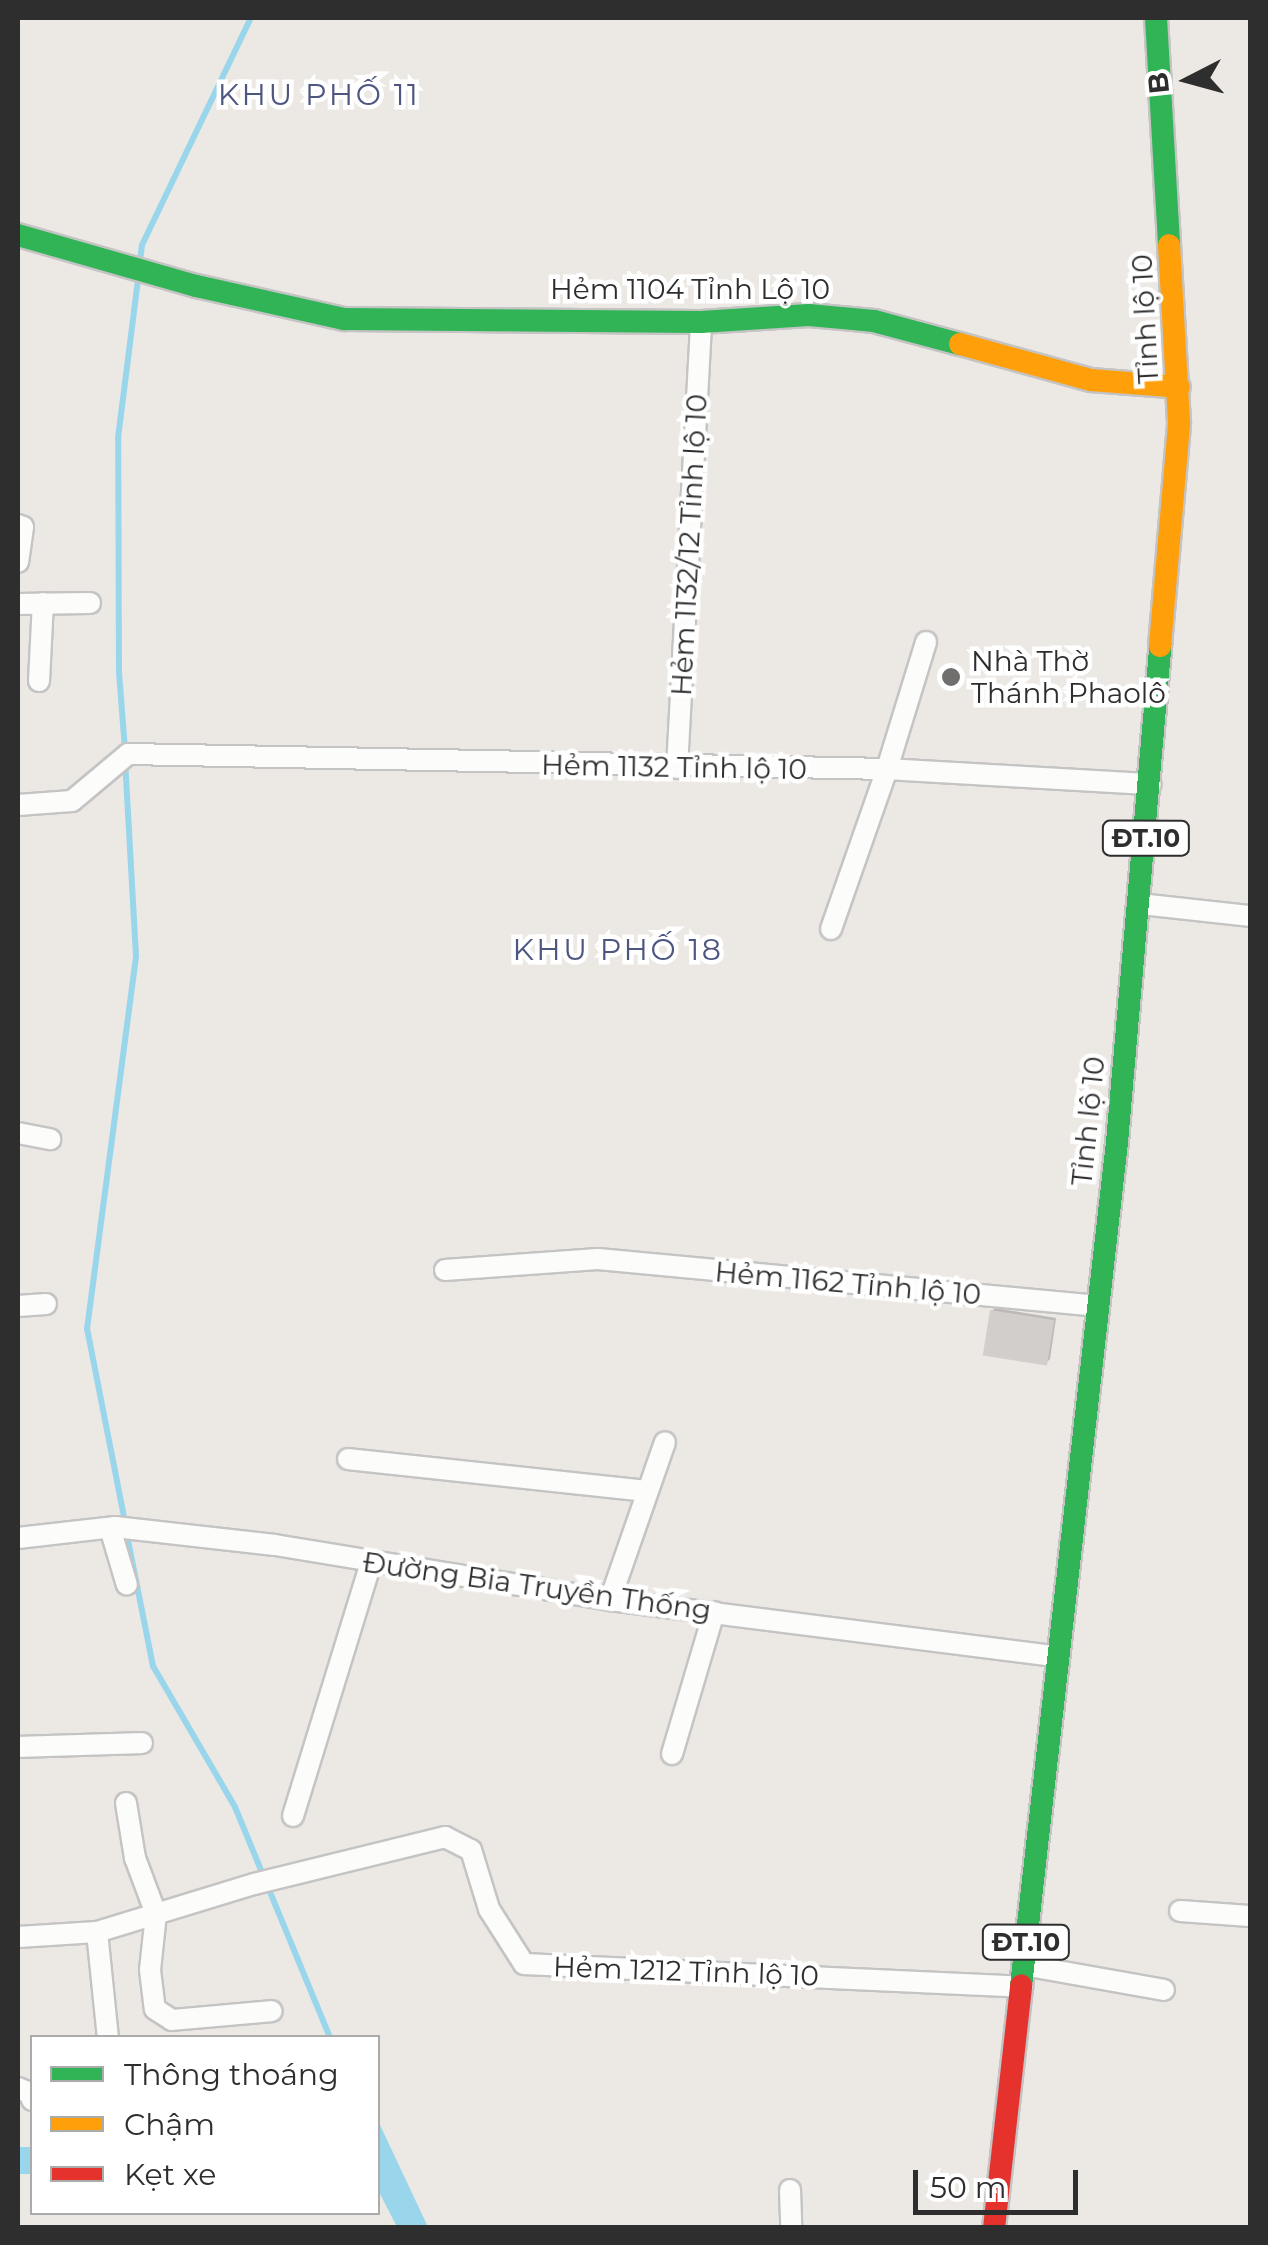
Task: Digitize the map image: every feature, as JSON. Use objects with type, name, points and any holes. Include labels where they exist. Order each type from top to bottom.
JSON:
[{"type":"main road","name":"Tỉnh lộ 10","points":[[994,2228],[1056,1656],[1099,1306],[1151,784],[1179,386],[1156,18]]},
{"type":"main road","name":"Hẻm 1104 Tỉnh Lộ 10","points":[[18,234],[196,286],[344,319],[701,322],[809,315],[874,321],[1091,380],[1179,386]]},
{"type":"street","name":"Hẻm 1132/12 Tỉnh lộ 10","points":[[676,768],[701,322]]},
{"type":"street","points":[[18,525],[24,526],[18,562]]},
{"type":"street","points":[[39,680],[43,603]]},
{"type":"street","points":[[18,604],[90,603]]},
{"type":"street","points":[[831,929],[888,770],[926,642]]},
{"type":"street","name":"Hẻm 1132 Tỉnh lộ 10","points":[[18,805],[72,801],[128,754],[888,770],[1151,784]]},
{"type":"street","points":[[1140,904],[1250,916]]},
{"type":"street","points":[[18,1133],[50,1139]]},
{"type":"street","name":"Hẻm 1162 Tỉnh lộ 10","points":[[445,1270],[598,1259],[1099,1306]]},
{"type":"street","points":[[18,1306],[46,1304]]},
{"type":"street","points":[[610,1600],[664,1442]]},
{"type":"street","points":[[348,1458],[646,1490]]},
{"type":"street","points":[[112,1527],[128,1585]]},
{"type":"street","name":"Đường Bia Truyền Thống","points":[[18,1538],[112,1527],[182,1534],[610,1600],[1056,1656]]},
{"type":"street","points":[[293,1816],[372,1562]]},
{"type":"street","points":[[672,1754],[714,1612]]},
{"type":"street","points":[[18,1748],[142,1743]]},
{"type":"street","points":[[126,1803],[135,1858],[156,1914],[150,1970],[154,2008],[172,2020],[272,2011]]},
{"type":"street","name":"Hẻm 1212 Tỉnh lộ 10","points":[[18,1936],[97,1932],[254,1884],[444,1837],[471,1850],[489,1909],[524,1964],[1023,1976]]},
{"type":"street","points":[[1180,1911],[1250,1916]]},
{"type":"street","points":[[97,1932],[108,2035]]},
{"type":"street","points":[[1023,1976],[1164,1990]]},
{"type":"street","points":[[790,2190],[792,2228]]},
{"type":"water","points":[[380,2125],[428,2227],[397,2227],[380,2194]]},
{"type":"water","points":[[18,2147],[30,2147],[30,2174],[18,2174]]},
{"type":"building","points":[[990,1310],[1054,1320],[1047,1366],[983,1355]]},
{"type":"waterway","points":[[140,261],[142,245],[251,18]]},
{"type":"waterway","points":[[125,750],[119,672],[118,438],[138,279]]},
{"type":"waterway","points":[[125,762],[136,956],[87,1329],[125,1522]]},
{"type":"waterway","points":[[127,1535],[153,1666],[235,1807],[329,2035]]},
{"type":"traffic: fast","points":[[1156,18],[1169,245]]},
{"type":"traffic: fast","points":[[18,235],[196,286],[344,319],[701,322],[809,315],[874,321],[960,344]]},
{"type":"traffic: fast","points":[[1021,1986],[1117,1142],[1160,646]]},
{"type":"traffic: slow","points":[[1160,646],[1179,423],[1169,245]]},
{"type":"traffic: slow","points":[[960,344],[1091,380],[1179,387]]},
{"type":"traffic: jam","points":[[994,2228],[1021,1986]]},
{"type":"place","name":"Nhà Thờ Thánh Phaolô","points":[[951,677]]},
{"type":"district","name":"KHU PHỐ 11","points":[[319,95]]},
{"type":"district","name":"KHU PHỐ 18","points":[[618,950]]}]
